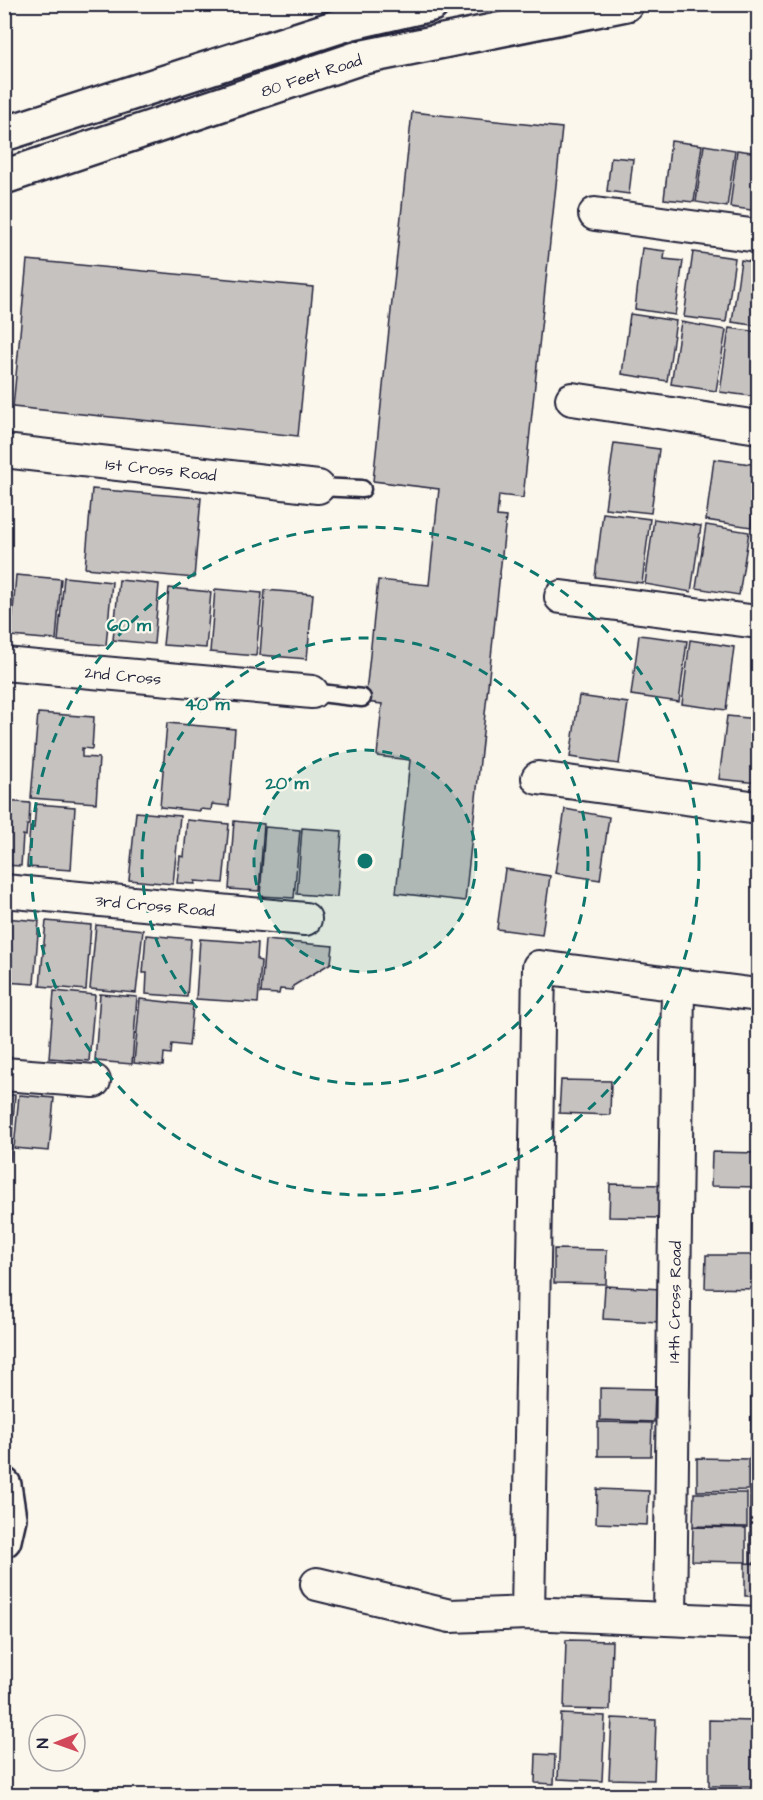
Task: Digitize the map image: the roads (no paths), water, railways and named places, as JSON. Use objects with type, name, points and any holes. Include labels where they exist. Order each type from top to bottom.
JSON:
[{"type":"main road","points":[[4,134],[349,23],[432,4]]},
{"type":"main road","name":"80 Feet Road","points":[[4,177],[359,58],[626,4]]},
{"type":"main road","points":[[4,1485],[9,1518],[5,1538]]},
{"type":"street","points":[[595,214],[759,236]]},
{"type":"street","points":[[572,399],[759,427]]},
{"type":"street","name":"1st Cross Road","points":[[4,451],[318,487]]},
{"type":"street","points":[[561,597],[759,622]]},
{"type":"street","name":"2nd Cross","points":[[4,663],[312,692]]},
{"type":"street","points":[[538,778],[759,808]]},
{"type":"street","name":"3rd Cross Road","points":[[4,891],[305,919]]},
{"type":"street","points":[[528,1613],[539,967],[759,995]]},
{"type":"street","name":"14th Cross Road","points":[[670,1619],[678,985]]},
{"type":"street","points":[[4,1074],[94,1081]]},
{"type":"street","points":[[317,1584],[450,1616],[528,1613],[759,1623]]},
{"type":"lane","points":[[318,487],[362,489]]},
{"type":"lane","points":[[312,692],[362,698]]}]
